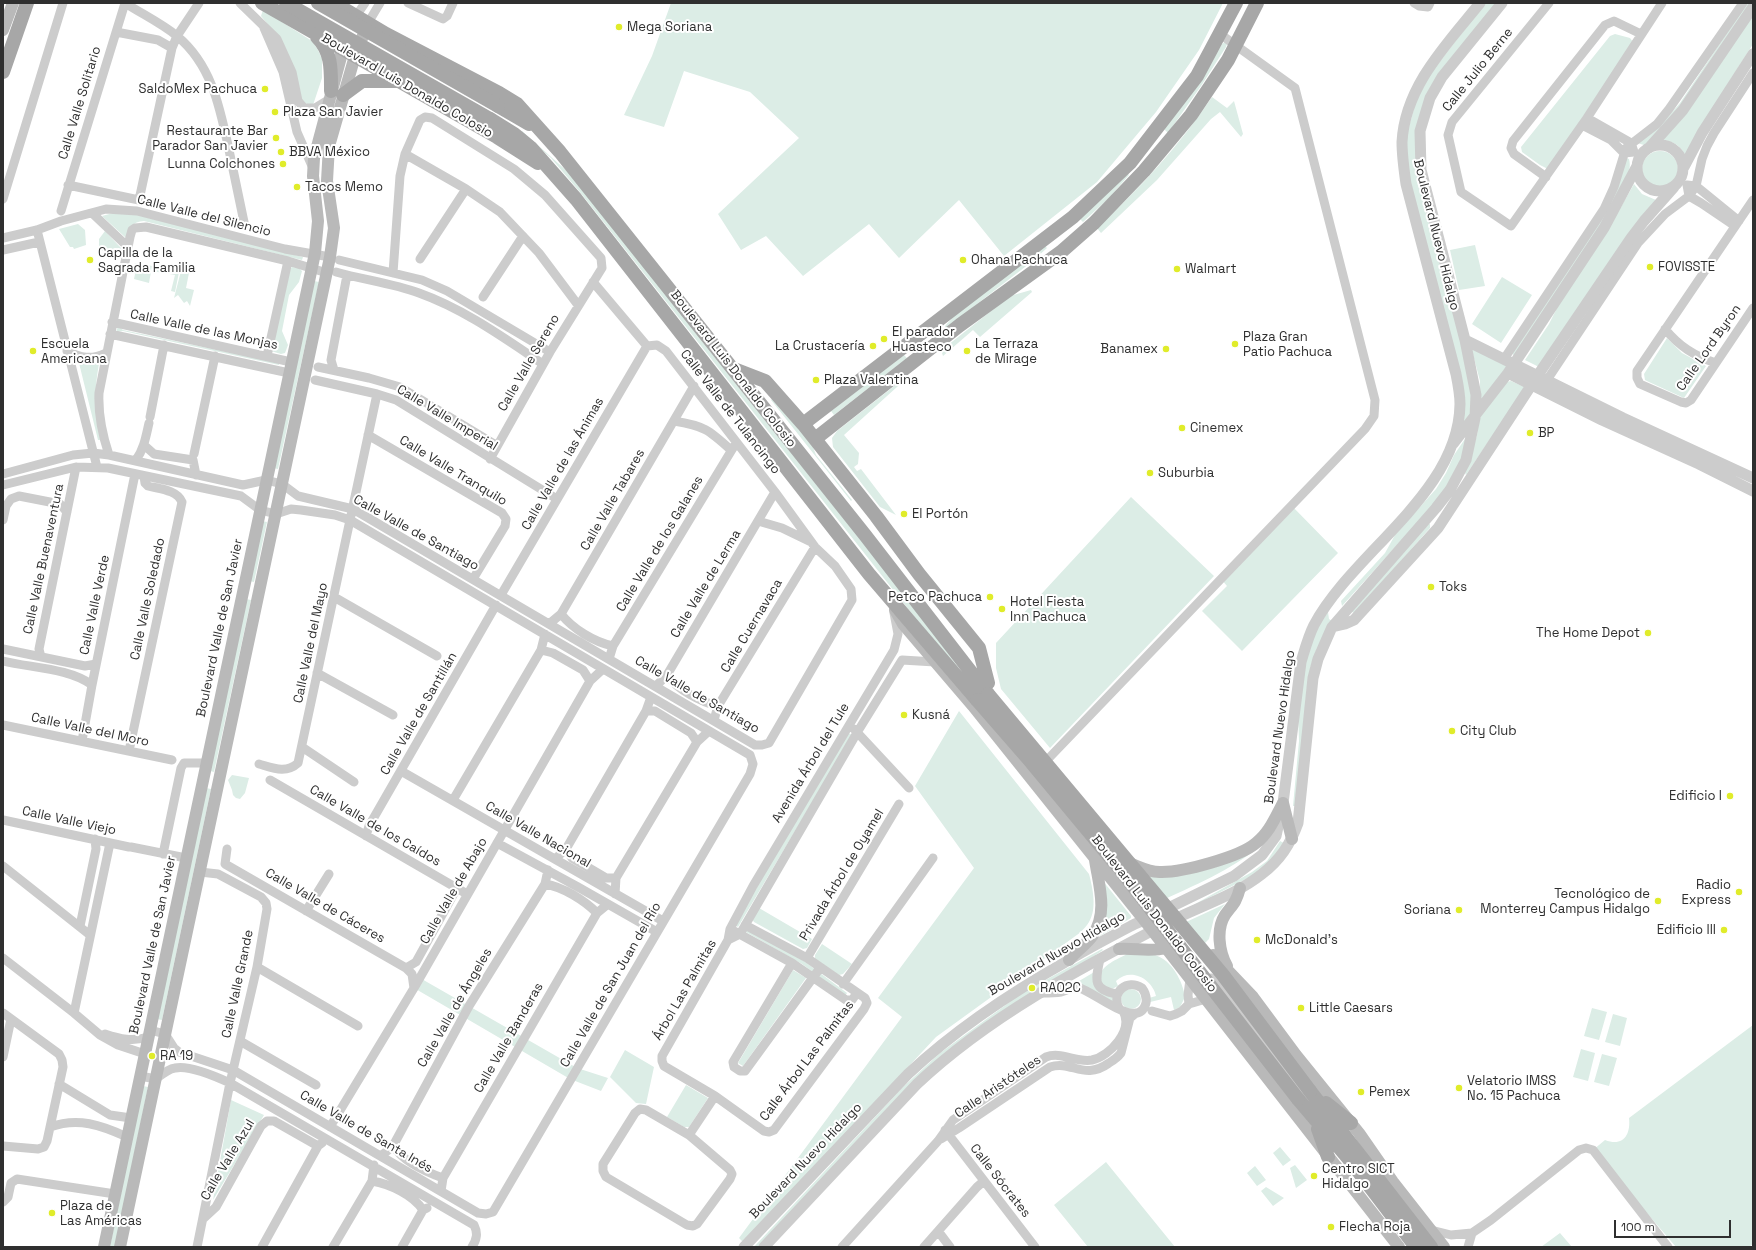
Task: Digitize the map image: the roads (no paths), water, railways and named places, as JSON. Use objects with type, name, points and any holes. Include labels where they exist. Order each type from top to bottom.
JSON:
[{"type":"main road","points":[[3,30],[13,3]]},
{"type":"main road","points":[[3,48],[19,3]]},
{"type":"main road","points":[[3,72],[27,3]]},
{"type":"main road","name":"Boulevard Luis Donaldo Colosio","points":[[262,3],[497,137],[550,171]]},
{"type":"main road","name":"Boulevard Luis Donaldo Colosio","points":[[286,3],[490,119],[514,134],[531,148],[576,199],[883,590],[903,624],[973,706],[1098,863],[1153,924],[1166,948],[1399,1247]]},
{"type":"main road","points":[[299,3],[345,28],[350,12]]},
{"type":"main road","name":"Boulevard Luis Donaldo Colosio","points":[[318,3],[350,12],[386,34],[511,100],[528,116],[560,152],[865,534],[984,692],[1223,975],[1310,1091],[1352,1155],[1416,1247]]},
{"type":"main road","points":[[803,424],[1073,218],[1130,163],[1197,76],[1236,3]]},
{"type":"main road","points":[[815,439],[960,325],[1061,252],[1094,222],[1156,157],[1191,115],[1236,44],[1257,3]]},
{"type":"main road","points":[[350,12],[338,17],[335,25],[319,36],[330,58],[334,95],[362,81],[380,79],[400,81]]},
{"type":"main road","name":"Boulevard Luis Donaldo Colosio","points":[[350,12],[498,106],[539,130]]},
{"type":"main road","name":"Boulevard Valle de San Javier","points":[[120,1247],[282,484],[332,273],[334,259],[334,228],[327,169],[334,95],[350,12]]},
{"type":"main road","name":"Boulevard Valle de San Javier","points":[[104,1247],[315,253],[318,221],[313,167],[316,148],[334,95],[355,56],[350,12]]},
{"type":"main road","points":[[371,65],[375,48],[386,34]]},
{"type":"main road","points":[[1144,146],[1156,157]]},
{"type":"main road","points":[[733,369],[765,382],[803,424],[919,574],[979,648],[984,692]]},
{"type":"main road","points":[[815,439],[815,450],[862,511],[865,534]]},
{"type":"main road","points":[[243,588],[259,592]]},
{"type":"main road","name":"Boulevard Luis Donaldo Colosio","points":[[883,590],[1048,759],[1125,858],[1175,919],[1229,970],[1253,998],[1296,1055],[1351,1122],[1393,1182],[1444,1247]]},
{"type":"main road","name":"Boulevard Luis Donaldo Colosio","points":[[984,692],[1031,762],[1129,880],[1298,1099],[1337,1145],[1352,1155],[1431,1247]]},
{"type":"main road","points":[[1284,803],[1292,839]]},
{"type":"main road","points":[[1098,863],[1112,875],[1117,875],[1125,868],[1125,858],[1148,871],[1162,872],[1192,867],[1243,852],[1265,835],[1284,803]]},
{"type":"main road","points":[[1068,960],[1092,936],[1101,921],[1102,905],[1098,863]]},
{"type":"main road","points":[[1229,970],[1223,959],[1220,947],[1220,934],[1225,915],[1237,900],[1240,888]]},
{"type":"main road","points":[[1119,949],[1136,948],[1155,951],[1166,948]]},
{"type":"main road","points":[[1310,1091],[1351,1122]]},
{"type":"main road","points":[[1315,1119],[1328,1157]]},
{"type":"street","points":[[3,199],[63,3]]},
{"type":"street","points":[[125,3],[177,36],[204,68],[215,91],[219,104],[244,222]]},
{"type":"street","name":"Calle Valle Solitario","points":[[61,211],[125,3]]},
{"type":"street","points":[[68,185],[139,200],[172,48],[177,36],[199,3]]},
{"type":"street","points":[[240,3],[264,28],[278,49],[298,101],[304,108]]},
{"type":"street","points":[[350,12],[365,3]]},
{"type":"street","points":[[350,12],[380,3]]},
{"type":"street","points":[[408,3],[442,19],[447,16],[453,3]]},
{"type":"street","points":[[1416,5],[1428,7],[1430,3]]},
{"type":"street","name":"Boulevard Nuevo Hidalgo","points":[[764,1247],[917,1084],[941,1061],[1006,1015],[1119,949],[1153,924],[1167,909],[1234,876],[1262,855],[1276,836],[1284,803],[1301,662],[1307,641],[1314,625],[1332,597],[1422,495],[1440,472],[1451,446],[1458,420],[1460,404],[1456,374],[1410,197],[1402,160],[1402,140],[1406,119],[1412,100],[1428,68],[1480,3]]},
{"type":"street","name":"Boulevard Nuevo Hidalgo","points":[[744,1247],[908,1074],[933,1050],[998,1003],[1068,960],[1133,925],[1153,924],[1175,919],[1240,888],[1261,875],[1276,862],[1292,839],[1298,824],[1313,678],[1318,659],[1332,627],[1436,508],[1450,490],[1466,460],[1475,418],[1476,395],[1465,340],[1421,170],[1420,131],[1430,98],[1442,77],[1502,3]]},
{"type":"street","name":"Calle Julio Berne","points":[[1549,3],[1452,122],[1448,135],[1462,192],[1510,226],[1584,122],[1662,3]]},
{"type":"street","name":"Boulevard Nuevo Hidalgo","points":[[1451,446],[1475,418],[1508,373],[1604,228],[1638,153],[1743,3]]},
{"type":"street","name":"Boulevard Nuevo Hidalgo","points":[[1504,359],[1604,209],[1614,187],[1624,153],[1638,153],[1683,110],[1753,7]]},
{"type":"street","points":[[1546,177],[1514,154],[1511,148],[1513,141],[1605,25],[1614,21],[1641,34]]},
{"type":"street","points":[[116,32],[158,40],[172,48]]},
{"type":"street","points":[[1048,759],[1365,429],[1374,416],[1375,400],[1296,88],[1220,34]]},
{"type":"street","points":[[1543,377],[1631,238],[1644,220],[1680,184],[1684,168],[1702,133],[1753,54]]},
{"type":"street","points":[[287,70],[297,132],[313,167]]},
{"type":"street","points":[[1332,627],[1345,624],[1356,617],[1431,536],[1460,495],[1532,385],[1543,377],[1638,243],[1665,214],[1689,196],[1696,186],[1706,146],[1753,73]]},
{"type":"street","points":[[296,124],[298,114],[304,108],[315,108],[334,95]]},
{"type":"street","points":[[393,273],[400,176],[405,154],[420,120],[432,118],[514,169],[546,195],[601,258],[602,268],[593,282],[647,346]]},
{"type":"street","points":[[1584,122],[1638,153]]},
{"type":"street","points":[[1612,137],[1624,153]]},
{"type":"street","points":[[1638,153],[1662,145],[1674,149],[1682,159],[1684,168]]},
{"type":"street","points":[[1638,153],[1640,179],[1649,189],[1662,191],[1680,184],[1696,186]]},
{"type":"street","points":[[405,154],[466,189],[500,212],[539,253],[578,305]]},
{"type":"street","points":[[1680,184],[1689,196],[1704,199]]},
{"type":"street","points":[[1696,186],[1704,199],[1737,224]]},
{"type":"street","points":[[420,259],[466,189]]},
{"type":"street","name":"Calle Lord Byron","points":[[1753,200],[1664,329],[1637,371],[1637,378],[1640,384],[1680,402],[1686,403],[1691,400],[1753,308]]},
{"type":"street","name":"Calle Valle del Silencio","points":[[3,238],[37,230],[106,209],[137,211],[286,249],[315,253],[422,280],[447,291],[550,352]]},
{"type":"street","points":[[92,213],[128,247],[99,393],[98,410],[100,426],[109,455]]},
{"type":"street","name":"Calle Valle del Silencio","points":[[128,247],[132,230],[141,226],[288,261],[311,269],[418,292],[444,302],[502,336],[543,364]]},
{"type":"street","points":[[37,230],[97,467]]},
{"type":"street","points":[[483,297],[523,236]]},
{"type":"street","points":[[3,250],[39,242]]},
{"type":"street","points":[[267,356],[288,261]]},
{"type":"street","points":[[334,370],[331,360],[347,276]]},
{"type":"street","name":"Calle Valle Sereno","points":[[490,459],[496,445],[543,364],[593,282]]},
{"type":"street","name":"Calle Valle de las Monjas","points":[[112,322],[267,356],[290,368]]},
{"type":"street","points":[[1664,329],[1687,351],[1716,363]]},
{"type":"street","name":"Calle Valle de las Monjas","points":[[110,334],[215,356],[290,368]]},
{"type":"street","points":[[1465,340],[1515,363],[1623,418],[1753,478]]},
{"type":"street","name":"Calle Valle de Tulancingo","points":[[647,346],[657,345],[666,351],[694,386],[734,446],[775,492],[814,545],[834,566],[851,589],[852,600],[769,743],[762,745]]},
{"type":"street","points":[[136,460],[141,454],[144,445],[164,346]]},
{"type":"street","name":"Calle Valle de las Ánimas","points":[[501,595],[647,346]]},
{"type":"street","points":[[67,351],[80,357],[88,358],[98,357],[106,353]]},
{"type":"street","points":[[196,475],[193,457],[215,356]]},
{"type":"street","name":"Calle Valle Imperial","points":[[318,367],[400,387],[496,445]]},
{"type":"street","points":[[1508,373],[1602,420],[1753,490]]},
{"type":"street","name":"Calle Valle Imperial","points":[[315,380],[396,400],[557,499]]},
{"type":"street","name":"Calle Valle Tabares","points":[[549,624],[561,614],[694,386]]},
{"type":"street","name":"Calle Valle del Mayo","points":[[258,764],[284,770],[292,768],[298,763],[353,509],[376,394]]},
{"type":"street","points":[[674,421],[695,424],[710,431],[734,446]]},
{"type":"street","name":"Calle Valle Tranquilo","points":[[368,436],[502,513],[506,519],[505,526],[473,579]]},
{"type":"street","points":[[144,445],[154,454],[182,460],[193,457]]},
{"type":"street","name":"Calle Valle de los Galanes","points":[[609,659],[613,646],[734,446]]},
{"type":"street","name":"Calle Valle de Santiago","points":[[3,474],[59,458],[93,453],[136,460],[243,485],[266,480],[282,484],[294,494],[353,509],[755,744],[762,745]]},
{"type":"street","points":[[3,485],[76,466],[97,467],[241,496],[260,510],[276,514]]},
{"type":"street","name":"Calle Valle Buenaventura","points":[[49,669],[46,658],[39,649],[76,466]]},
{"type":"street","name":"Calle Valle Verde","points":[[82,741],[96,664],[140,475]]},
{"type":"street","name":"Calle Valle Soledado","points":[[129,751],[182,502],[180,497],[175,493],[148,486],[140,475]]},
{"type":"street","points":[[241,496],[243,485]]},
{"type":"street","points":[[1450,490],[1460,495]]},
{"type":"street","name":"Calle Valle de Lerma","points":[[656,686],[667,675],[775,492]]},
{"type":"street","points":[[291,509],[294,494]]},
{"type":"street","points":[[3,520],[6,506],[11,499],[18,496],[60,504],[67,512]]},
{"type":"street","points":[[1431,536],[1436,508]]},
{"type":"street","name":"Calle Valle de Santiago","points":[[276,514],[291,509],[335,515],[350,520],[750,755],[753,764]]},
{"type":"street","points":[[758,521],[782,528],[814,545]]},
{"type":"street","name":"Calle Cuernavaca","points":[[714,720],[718,706],[814,545]]},
{"type":"street","points":[[334,597],[437,656]]},
{"type":"street","points":[[1332,597],[1334,604],[1343,614],[1356,617]]},
{"type":"street","name":"Calle Valle de Santillán","points":[[366,836],[369,826],[496,605]]},
{"type":"street","name":"Avenida Árbol del Tule","points":[[730,929],[752,886],[848,724],[894,650],[898,634],[893,606]]},
{"type":"street","points":[[561,614],[568,623],[601,643],[613,646]]},
{"type":"street","points":[[453,800],[540,650],[545,634]]},
{"type":"street","points":[[575,652],[580,643]]},
{"type":"street","points":[[3,649],[85,666],[96,664]]},
{"type":"street","points":[[540,650],[553,653],[583,670],[590,681]]},
{"type":"street","points":[[894,650],[902,660],[935,662]]},
{"type":"street","name":"Avenida Árbol del Tule","points":[[740,934],[865,720],[902,660]]},
{"type":"street","points":[[4,663],[49,669],[82,678],[92,685]]},
{"type":"street","name":"Calle Valle de Abajo","points":[[330,1127],[414,988],[590,681],[603,669]]},
{"type":"street","points":[[317,673],[393,715]]},
{"type":"street","points":[[667,675],[673,683],[708,704],[718,706]]},
{"type":"street","points":[[555,859],[566,849],[646,711],[651,697]]},
{"type":"street","points":[[680,713],[685,703]]},
{"type":"street","points":[[646,711],[655,711],[691,734],[697,742]]},
{"type":"street","points":[[856,712],[865,720]]},
{"type":"street","points":[[848,724],[858,732],[909,788]]},
{"type":"street","name":"Calle Valle del Moro","points":[[3,725],[172,760]]},
{"type":"street","points":[[615,894],[616,878],[697,742],[709,731]]},
{"type":"street","points":[[302,747],[354,782]]},
{"type":"street","points":[[163,854],[181,768],[184,763],[206,763]]},
{"type":"street","name":"Calle Valle de San Juan del Río","points":[[486,1214],[492,1212],[750,774],[753,764]]},
{"type":"street","name":"Calle Valle Nacional","points":[[401,771],[663,921]]},
{"type":"street","name":"Calle Valle de los Caídos","points":[[270,780],[467,894]]},
{"type":"street","name":"Privada Árbol de Oyamel","points":[[807,958],[899,804]]},
{"type":"street","name":"Calle Valle Viejo","points":[[3,820],[186,858]]},
{"type":"street","points":[[80,926],[96,849],[95,839]]},
{"type":"street","points":[[74,1013],[110,843]]},
{"type":"street","name":"Calle Valle Nacional","points":[[496,843],[548,870],[657,932]]},
{"type":"street","name":"Calle Valle de Cáceres","points":[[227,849],[224,864],[406,968]]},
{"type":"street","points":[[566,849],[572,858],[606,878],[616,878]]},
{"type":"street","points":[[843,984],[933,858]]},
{"type":"street","points":[[3,866],[90,934]]},
{"type":"street","name":"Calle Valle de Ángeles","points":[[381,1156],[393,1146],[469,1006],[545,884],[548,870]]},
{"type":"street","name":"Calle Valle de Cáceres","points":[[200,872],[218,874],[261,897],[266,903]]},
{"type":"street","points":[[306,910],[329,874]]},
{"type":"street","points":[[1117,875],[1125,881],[1153,924],[1224,991],[1312,1105],[1337,1145]]},
{"type":"street","points":[[578,887],[584,876]]},
{"type":"street","points":[[545,884],[556,886],[591,906],[597,913]]},
{"type":"street","name":"Calle Valle de Abajo","points":[[406,968],[416,962],[457,888]]},
{"type":"street","name":"Calle Valle Grande","points":[[197,1247],[230,1083],[256,967],[267,909],[266,903]]},
{"type":"street","name":"Calle Valle Banderas","points":[[441,1191],[443,1178],[597,913],[608,904]]},
{"type":"street","points":[[730,929],[792,963],[846,1000],[852,1000],[857,993],[807,958],[745,925]]},
{"type":"street","name":"Árbol Las Palmitas","points":[[715,1096],[664,1066],[662,1056],[728,940],[730,929]]},
{"type":"street","name":"Árbol Las Palmitas","points":[[728,940],[740,934]]},
{"type":"street","points":[[773,952],[778,943]]},
{"type":"street","points":[[3,958],[109,1041],[145,1054]]},
{"type":"street","points":[[1100,960],[1096,973],[1097,985],[1103,991],[1117,994]]},
{"type":"street","points":[[792,963],[733,1062],[734,1067],[740,1071],[745,1071],[820,968]]},
{"type":"street","points":[[256,967],[358,1026]]},
{"type":"street","points":[[406,968],[412,974],[414,988]]},
{"type":"street","points":[[1190,979],[1188,994],[1190,1004]]},
{"type":"street","points":[[1121,1009],[1116,999],[1117,994],[1122,987],[1132,984],[1142,988],[1147,1004],[1152,1011]]},
{"type":"street","points":[[1042,993],[1060,992],[1074,988],[1086,990],[1111,1006],[1132,1014],[1144,1010],[1170,1016],[1182,1011],[1190,1004],[1206,1000]]},
{"type":"street","name":"Calle Árbol Las Palmitas","points":[[715,1096],[764,1131],[769,1132],[774,1130],[864,1009],[867,1003],[865,998],[857,993]]},
{"type":"street","points":[[1138,1012],[1146,1002],[1146,997]]},
{"type":"street","name":"Calle Aristóteles","points":[[842,1247],[946,1132],[953,1120],[1046,1057],[1057,1055],[1086,1060],[1096,1058],[1114,1046],[1122,1036],[1126,1017],[1121,1009]]},
{"type":"street","name":"Calle Aristóteles","points":[[946,1132],[959,1128],[1050,1067],[1057,1066],[1089,1071],[1103,1068],[1121,1052],[1130,1018],[1138,1012]]},
{"type":"street","points":[[3,1013],[59,1054],[63,1067],[47,1141],[44,1147],[38,1149],[3,1146]]},
{"type":"street","points":[[3,1057],[11,1019]]},
{"type":"street","points":[[93,1028],[111,1036],[127,1040],[149,1034],[165,1034]]},
{"type":"street","name":"Calle Valle de Santa Inés","points":[[165,1034],[174,1048],[183,1055],[233,1070],[478,1213],[486,1214]]},
{"type":"street","points":[[240,1041],[316,1085]]},
{"type":"street","name":"Calle Valle de Santa Inés","points":[[156,1079],[173,1068],[183,1068],[218,1077],[230,1083],[326,1140],[374,1165],[474,1225],[478,1232],[472,1247]]},
{"type":"street","points":[[140,1076],[156,1079]]},
{"type":"street","points":[[59,1084],[107,1114],[114,1117],[131,1118]]},
{"type":"street","points":[[689,1135],[715,1096]]},
{"type":"street","points":[[640,1109],[646,1110],[689,1135],[730,1170],[732,1174],[701,1218],[693,1226],[687,1226],[606,1177],[603,1171],[603,1164],[635,1113],[640,1109]]},
{"type":"street","name":"Calle Valle Azul","points":[[203,1218],[216,1207],[261,1126],[267,1121],[274,1121],[318,1146]]},
{"type":"street","points":[[50,1127],[61,1123],[84,1122],[107,1128],[127,1137]]},
{"type":"street","name":"Calle Sócrates","points":[[946,1132],[1035,1247]]},
{"type":"street","points":[[262,1247],[318,1146],[326,1140]]},
{"type":"street","points":[[393,1146],[399,1155],[432,1174],[443,1178]]},
{"type":"street","points":[[1431,1230],[1451,1235],[1472,1233],[1491,1220],[1580,1150],[1586,1148],[1593,1150],[1668,1247]]},
{"type":"street","points":[[333,1247],[372,1181],[374,1165]]},
{"type":"street","points":[[406,1184],[412,1175]]},
{"type":"street","points":[[3,1202],[8,1196],[11,1183],[17,1179],[115,1194]]},
{"type":"street","points":[[372,1181],[385,1183],[418,1202],[423,1210]]},
{"type":"street","points":[[924,1247],[984,1181]]},
{"type":"street","points":[[402,1247],[423,1210],[434,1202]]},
{"type":"street","points":[[938,1231],[950,1247]]},
{"type":"street","points":[[1468,1247],[1472,1233]]},
{"type":"place","name":"Mega Soriana","points":[[619,27]]},
{"type":"place","name":"SaldoMex Pachuca","points":[[265,89]]},
{"type":"place","name":"Plaza San Javier","points":[[275,112]]},
{"type":"place","name":"Restaurante Bar Parador San Javier","points":[[276,138]]},
{"type":"place","name":"BBVA México","points":[[281,152]]},
{"type":"place","name":"Lunna Colchones","points":[[283,164]]},
{"type":"place","name":"Tacos Memo","points":[[297,187]]},
{"type":"place","name":"Capilla de la Sagrada Familia","points":[[90,260]]},
{"type":"place","name":"Ohana Pachuca","points":[[963,260]]},
{"type":"place","name":"FOVISSTE","points":[[1650,267]]},
{"type":"place","name":"Walmart","points":[[1177,269]]},
{"type":"place","name":"El parador Huasteco","points":[[884,339]]},
{"type":"place","name":"Plaza Gran Patio Pachuca","points":[[1235,344]]},
{"type":"place","name":"La Crustacería","points":[[873,346]]},
{"type":"place","name":"Banamex","points":[[1166,349]]},
{"type":"place","name":"Escuela Americana","points":[[33,351]]},
{"type":"place","name":"La Terraza de Mirage","points":[[967,351]]},
{"type":"place","name":"Plaza Valentina","points":[[816,380]]},
{"type":"place","name":"Cinemex","points":[[1182,428]]},
{"type":"place","name":"BP","points":[[1530,433]]},
{"type":"place","name":"Suburbia","points":[[1150,473]]},
{"type":"place","name":"El Portón","points":[[904,514]]},
{"type":"place","name":"Toks","points":[[1431,587]]},
{"type":"place","name":"Petco Pachuca","points":[[990,597]]},
{"type":"place","name":"Hotel Fiesta Inn Pachuca","points":[[1002,609]]},
{"type":"place","name":"The Home Depot","points":[[1648,633]]},
{"type":"place","name":"Kusná","points":[[904,715]]},
{"type":"place","name":"City Club","points":[[1452,731]]},
{"type":"place","name":"Edificio I","points":[[1730,796]]},
{"type":"place","name":"Radio Express","points":[[1739,892]]},
{"type":"place","name":"Tecnológico de Monterrey Campus Hidalgo","points":[[1658,901]]},
{"type":"place","name":"Soriana","points":[[1459,910]]},
{"type":"place","name":"Edificio III","points":[[1724,930]]},
{"type":"place","name":"McDonald's","points":[[1257,940]]},
{"type":"place","name":"RA02C","points":[[1032,988]]},
{"type":"place","name":"Little Caesars","points":[[1301,1008]]},
{"type":"place","name":"RA 19","points":[[152,1056]]},
{"type":"place","name":"Velatorio IMSS No. 15 Pachuca","points":[[1459,1088]]},
{"type":"place","name":"Pemex","points":[[1361,1092]]},
{"type":"place","name":"Centro SICT Hidalgo","points":[[1314,1176]]},
{"type":"place","name":"Plaza de Las Américas","points":[[52,1213]]},
{"type":"place","name":"Flecha Roja","points":[[1331,1227]]}]
